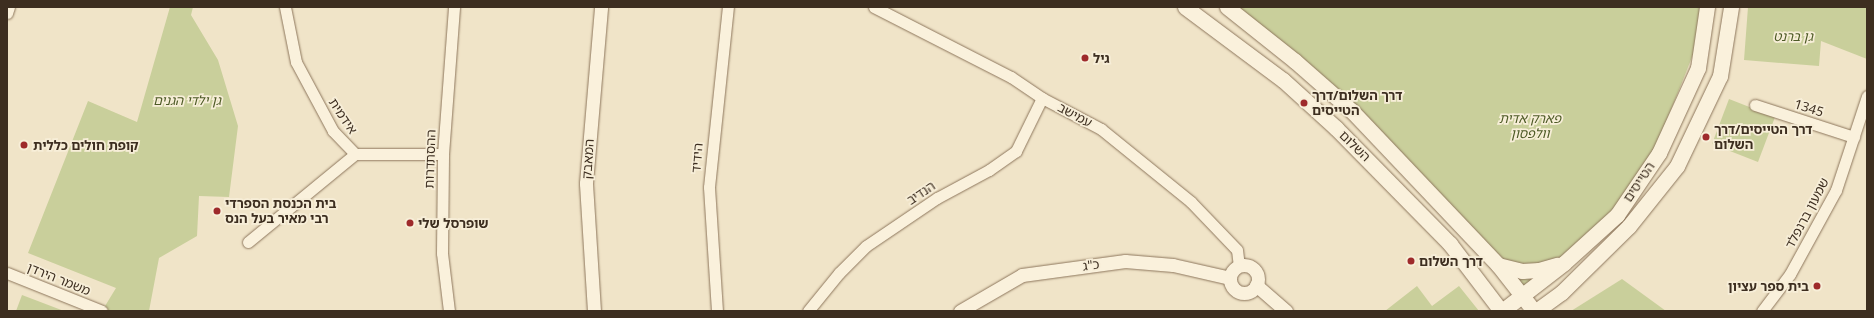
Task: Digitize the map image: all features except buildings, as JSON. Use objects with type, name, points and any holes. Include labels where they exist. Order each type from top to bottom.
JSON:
[{"type":"main road","name":"השלום","points":[[1185,7],[1284,80],[1336,128],[1450,244],[1502,311]]},
{"type":"main road","name":"השלום","points":[[1227,7],[1296,60],[1352,111],[1498,265],[1535,311]]},
{"type":"main road","name":"הטייסים","points":[[1502,311],[1564,263],[1617,215],[1659,153],[1698,68],[1707,7]]},
{"type":"main road","name":"הטייסים","points":[[1535,311],[1561,293],[1629,226],[1677,166],[1720,76],[1731,8]]},
{"type":"main road","points":[[1498,265],[1522,271],[1539,270],[1564,263]]},
{"type":"main road","points":[[1557,311],[1561,293]]},
{"type":"street","points":[[7,13],[9,7]]},
{"type":"street","name":"אידמית","points":[[285,7],[296,62],[333,130],[355,154],[444,154]]},
{"type":"street","name":"ההסתדרות","points":[[450,311],[442,252],[444,154],[454,7]]},
{"type":"street","name":"המאבק","points":[[594,311],[586,183],[601,7]]},
{"type":"street","name":"הידיד","points":[[717,311],[709,187],[728,7]]},
{"type":"street","name":"עמישב","points":[[874,7],[1011,77],[1042,98],[1101,129],[1190,202],[1237,250],[1239,266]]},
{"type":"street","name":"שמעון ברנפלד","points":[[1762,311],[1790,274],[1836,190],[1867,96]]},
{"type":"street","name":"הנדיב","points":[[808,311],[839,273],[866,246],[937,198],[990,170],[1016,151],[1042,98]]},
{"type":"street","name":"1345","points":[[1755,105],[1854,137]]},
{"type":"street","points":[[248,242],[355,154]]},
{"type":"street","name":"כ\"ג","points":[[960,311],[1022,275],[1125,260],[1173,265],[1230,278]]},
{"type":"street","points":[[1239,266],[1248,266],[1254,270],[1258,278],[1256,286],[1251,291],[1242,293],[1233,288],[1230,278],[1239,266]]},
{"type":"street","name":"משמר הירדן","points":[[7,274],[102,311]]},
{"type":"street","points":[[1256,286],[1286,311]]},
{"type":"green space","name":"גן ילדי הגנים","points":[[170,7],[193,7],[191,15],[218,60],[238,126],[229,197],[199,196],[197,236],[159,258],[149,311],[102,311],[116,288],[28,253],[88,101],[137,122]]},
{"type":"green space","name":"פארק אדית וולפסון","points":[[1227,7],[1700,7],[1696,47],[1675,100],[1653,153],[1617,215],[1523,296],[1410,172]]},
{"type":"green space","name":"גן ברנט","points":[[1748,7],[1867,7],[1867,59],[1821,41],[1819,66],[1744,60]]},
{"type":"green space","points":[[1729,99],[1775,117],[1758,162],[1712,144]]},
{"type":"green space","points":[[1622,279],[1666,311],[1571,311]]},
{"type":"green space","points":[[1417,286],[1432,306],[1459,286],[1479,311],[1385,311]]},
{"type":"green space","points":[[22,295],[64,311],[16,311]]},
{"type":"place","name":"גיל","points":[[1085,58]]},
{"type":"place","name":"דרך השלום/דרך הטייסים","points":[[1304,103]]},
{"type":"place","name":"דרך הטייסים/דרך השלום","points":[[1706,137]]},
{"type":"place","name":"קופת חולים כללית","points":[[24,145]]},
{"type":"place","name":"בית הכנסת הספרדי רבי מאיר בעל הנס","points":[[217,211]]},
{"type":"place","name":"שופרסל שלי","points":[[410,223]]},
{"type":"place","name":"דרך השלום","points":[[1411,261]]},
{"type":"place","name":"בית ספר עציון","points":[[1817,286]]}]
